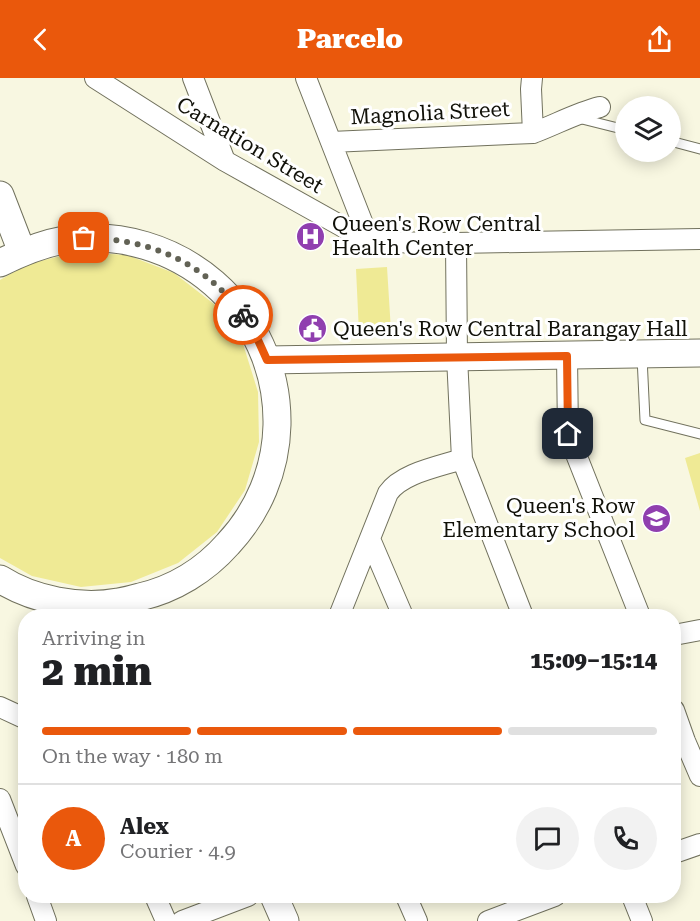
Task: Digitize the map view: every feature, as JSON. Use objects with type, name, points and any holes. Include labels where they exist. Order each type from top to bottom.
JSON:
[{"type":"street","name":"Carnation Street","points":[[95,78],[225,161],[370,242],[700,239]]},
{"type":"street","points":[[194,78],[225,161]]},
{"type":"street","points":[[306,78],[370,242]]},
{"type":"street","points":[[532,78],[533,133]]},
{"type":"street","name":"Magnolia Street","points":[[331,142],[533,133],[600,107]]},
{"type":"street","points":[[0,195],[11,257],[63,240],[106,238],[148,246],[168,253],[204,275],[221,289],[248,322],[267,360],[276,403],[276,438],[272,464],[253,513],[220,554],[176,584],[156,605],[60,601],[32,594],[0,579]]},
{"type":"street","points":[[456,243],[457,357],[462,459],[520,609]]},
{"type":"street","points":[[267,360],[700,353]]},
{"type":"street","points":[[567,356],[568,434],[637,609]]},
{"type":"street","points":[[342,609],[388,493],[393,486],[412,475],[462,459]]},
{"type":"street","points":[[370,539],[400,609]]},
{"type":"street","points":[[681,634],[700,630]]},
{"type":"street","points":[[0,707],[18,715]]},
{"type":"street","points":[[681,722],[692,740],[700,776]]},
{"type":"street","points":[[0,799],[18,845]]},
{"type":"street","points":[[681,851],[700,844]]},
{"type":"street","points":[[40,903],[46,921]]},
{"type":"street","points":[[158,903],[166,921]]},
{"type":"street","points":[[182,921],[230,903]]},
{"type":"street","points":[[277,903],[285,921]]},
{"type":"street","points":[[409,903],[417,921]]},
{"type":"street","points":[[635,903],[642,921]]},
{"type":"street","points":[[488,921],[525,908]]},
{"type":"lane","points":[[573,117],[615,127]]},
{"type":"lane","points":[[681,144],[700,149]]},
{"type":"lane","points":[[642,354],[645,420],[700,434]]},
{"type":"shaded area","points":[[77,252],[127,255],[174,273],[214,304],[243,344],[258,392],[259,442],[245,490],[217,532],[178,563],[131,582],[81,587],[32,576],[0,558],[0,280],[28,264]]},
{"type":"shaded area","points":[[387,267],[391,331],[359,333],[356,269]]},
{"type":"shaded area","points":[[700,453],[700,511],[685,458]]},
{"type":"way so far","points":[[84,238],[127,241],[168,253],[187,263],[221,289],[243,315]]},
{"type":"place","name":"Queen's Row Central Health Center","points":[[311,236]]},
{"type":"place","name":"Queen's Row Central Barangay Hall","points":[[312,329]]},
{"type":"place","name":"Queen's Row Elementary School","points":[[656,518]]},
{"type":"route","points":[[243,315],[267,360],[567,356],[568,434]]}]
